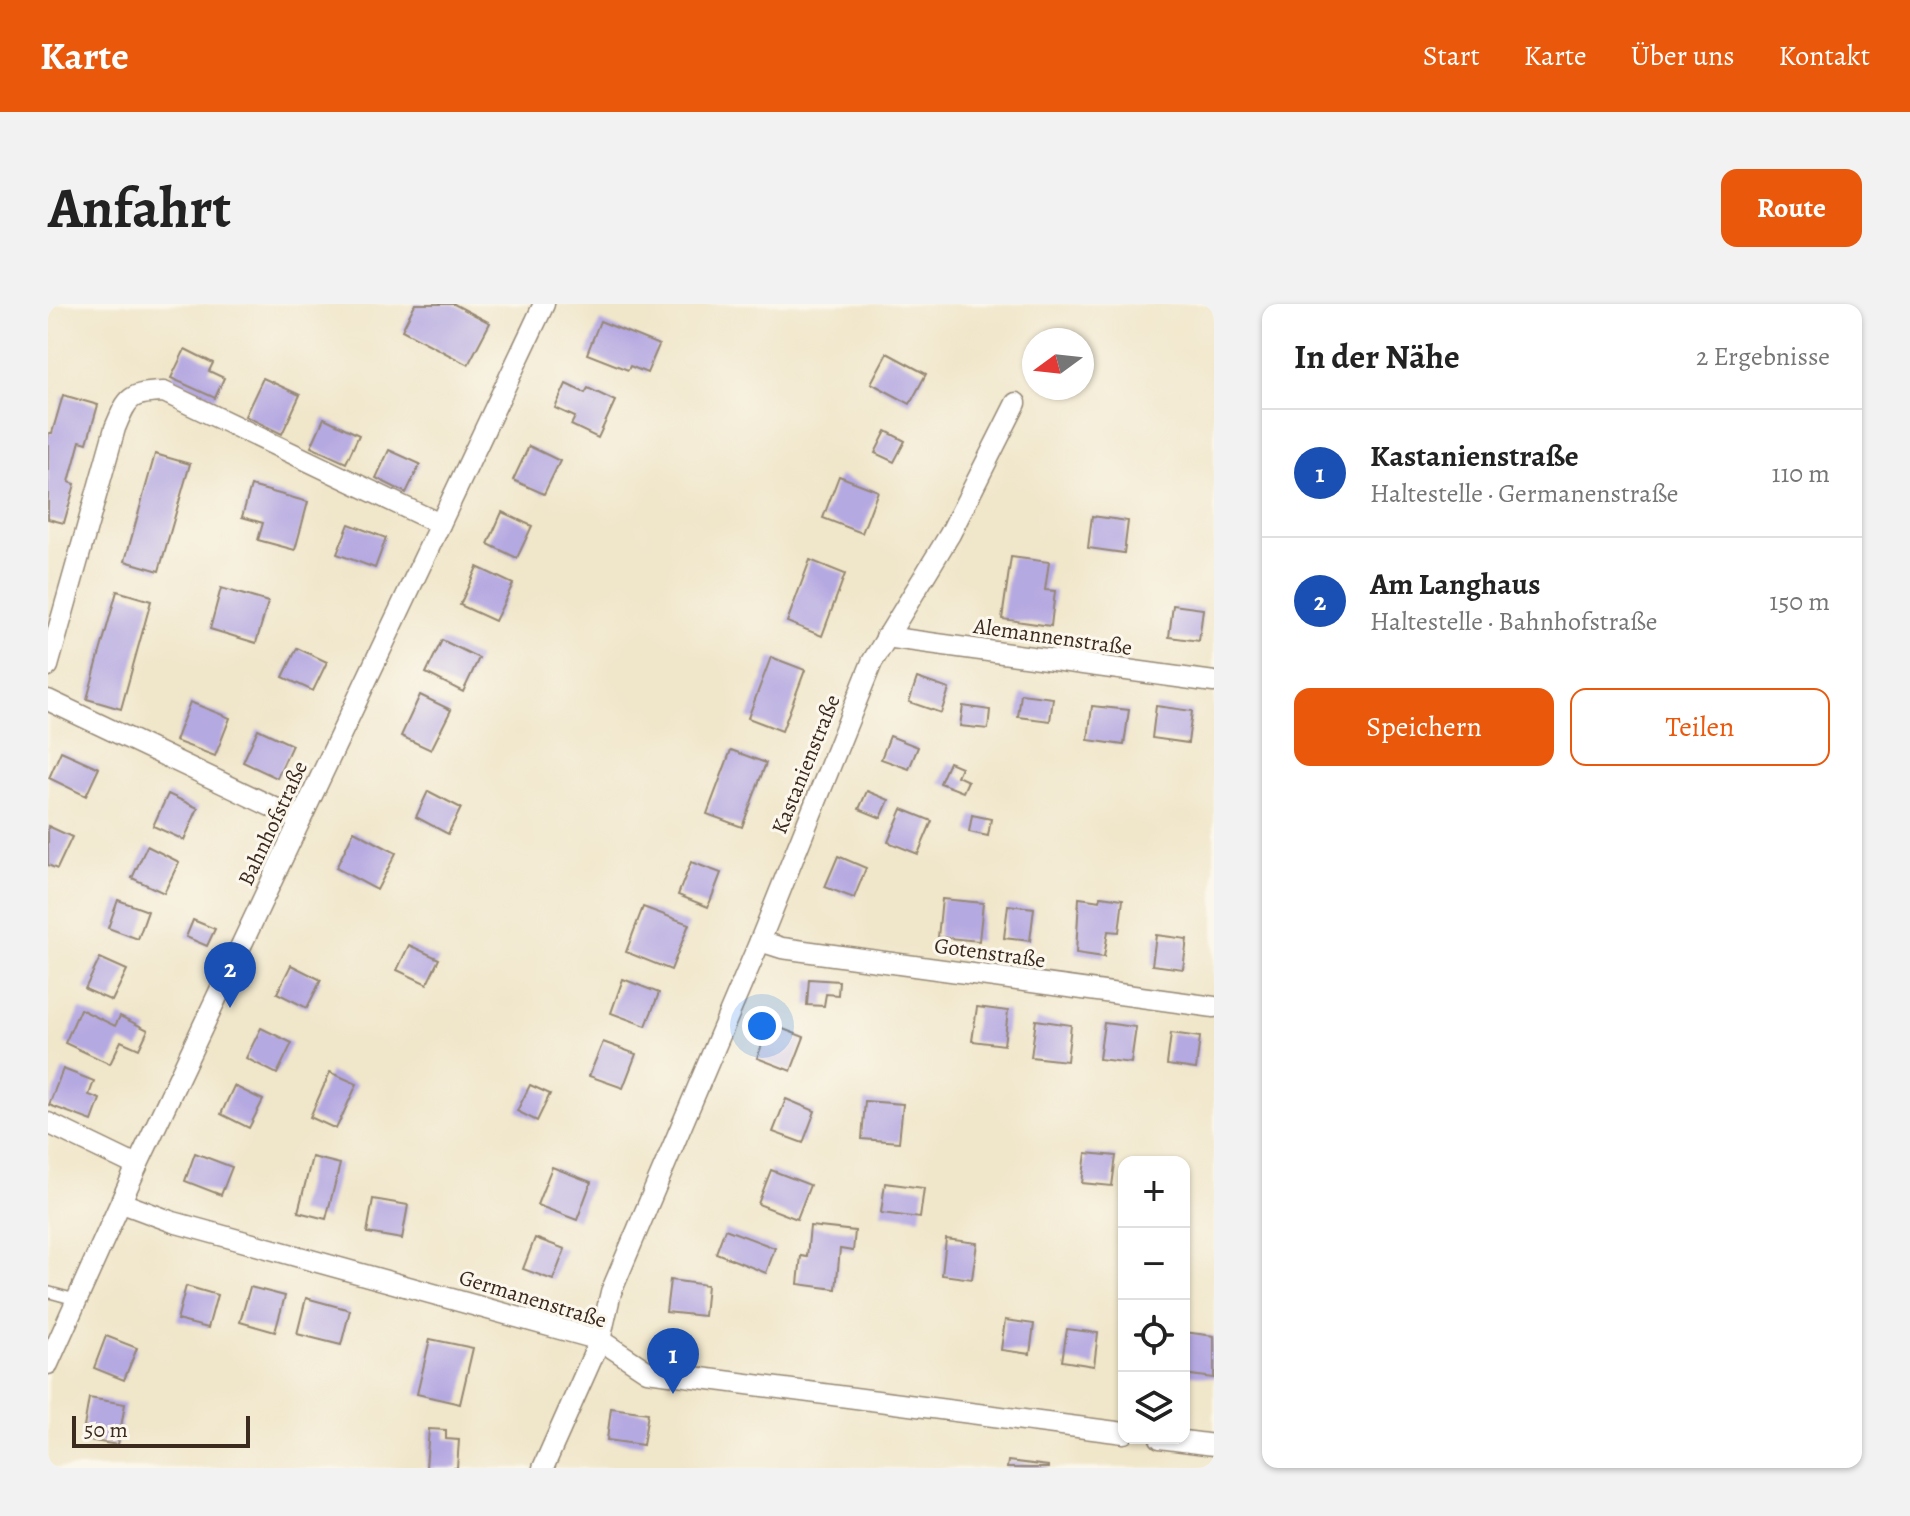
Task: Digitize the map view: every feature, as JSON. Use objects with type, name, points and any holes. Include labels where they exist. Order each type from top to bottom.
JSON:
[{"type":"street","name":"Bahnhofstraße","points":[[48,1364],[137,1166],[544,304]]},
{"type":"street","points":[[48,666],[115,428],[126,401],[139,392],[164,392],[440,524]]},
{"type":"street","name":"Kastanienstraße","points":[[543,1468],[600,1340],[611,1292],[760,941],[872,662],[950,534],[1016,403]]},
{"type":"street","name":"Alemannenstraße","points":[[886,637],[1214,682]]},
{"type":"street","points":[[48,700],[300,820]]},
{"type":"street","name":"Gotenstraße","points":[[760,941],[782,948],[1214,1007]]},
{"type":"street","points":[[48,1123],[137,1166]]},
{"type":"street","name":"Germanenstraße","points":[[122,1203],[173,1222],[600,1340],[647,1371],[1118,1432]]},
{"type":"street","points":[[1190,1442],[1214,1445]]},
{"type":"lane","points":[[48,1292],[79,1300]]},
{"type":"building","points":[[415,304],[454,304],[490,323],[468,365],[402,330]]},
{"type":"building","points":[[600,321],[659,345],[647,373],[630,366],[628,370],[587,354]]},
{"type":"building","points":[[185,349],[213,363],[209,371],[224,378],[215,398],[171,378]]},
{"type":"building","points":[[887,353],[926,374],[910,404],[871,383]]},
{"type":"building","points":[[263,378],[300,395],[282,434],[245,416]]},
{"type":"building","points":[[566,384],[585,393],[588,388],[615,401],[598,438],[571,425],[575,417],[555,408]]},
{"type":"building","points":[[63,395],[98,405],[87,443],[80,441],[69,482],[75,484],[64,523],[48,519],[48,438]]},
{"type":"building","points":[[324,418],[359,435],[346,463],[311,447]]},
{"type":"building","points":[[886,431],[905,441],[894,462],[875,453]]},
{"type":"building","points":[[529,446],[560,461],[544,494],[513,480]]},
{"type":"building","points":[[389,450],[420,464],[406,493],[376,478]]},
{"type":"building","points":[[155,454],[190,464],[159,571],[125,561]]},
{"type":"building","points":[[839,476],[878,491],[862,533],[823,518]]},
{"type":"building","points":[[251,486],[308,502],[295,550],[258,540],[263,523],[242,517]]},
{"type":"building","points":[[502,512],[532,526],[517,558],[488,544]]},
{"type":"building","points":[[1092,516],[1128,521],[1124,553],[1088,548]]},
{"type":"building","points":[[349,524],[386,538],[375,568],[337,554]]},
{"type":"building","points":[[1011,557],[1049,562],[1045,590],[1055,591],[1051,626],[1002,619]]},
{"type":"building","points":[[810,560],[845,574],[822,636],[787,622]]},
{"type":"building","points":[[477,567],[513,584],[495,621],[460,605]]},
{"type":"building","points":[[221,588],[268,602],[256,643],[210,629]]},
{"type":"building","points":[[117,591],[151,601],[121,709],[87,699]]},
{"type":"building","points":[[1173,605],[1203,609],[1199,641],[1169,637]]},
{"type":"building","points":[[442,640],[479,658],[463,692],[426,673]]},
{"type":"building","points":[[297,648],[327,662],[313,691],[283,677]]},
{"type":"building","points":[[771,657],[805,670],[782,731],[748,718]]},
{"type":"building","points":[[917,678],[949,689],[941,713],[909,702]]},
{"type":"building","points":[[1021,694],[1053,698],[1050,721],[1018,717]]},
{"type":"building","points":[[420,695],[451,710],[431,750],[401,736]]},
{"type":"building","points":[[190,702],[230,718],[215,756],[175,741]]},
{"type":"building","points":[[963,706],[990,710],[988,729],[960,726]]},
{"type":"building","points":[[1092,706],[1129,710],[1124,745],[1088,740]]},
{"type":"building","points":[[1156,706],[1192,711],[1188,743],[1152,738]]},
{"type":"building","points":[[258,729],[292,745],[277,778],[243,762]]},
{"type":"building","points":[[890,736],[918,747],[909,769],[881,759]]},
{"type":"building","points":[[731,750],[766,763],[742,827],[707,814]]},
{"type":"building","points":[[61,751],[99,768],[86,796],[49,778]]},
{"type":"building","points":[[949,762],[961,767],[957,776],[968,781],[963,792],[940,783]]},
{"type":"building","points":[[428,791],[461,808],[448,834],[416,817]]},
{"type":"building","points":[[867,791],[889,800],[881,818],[859,809]]},
{"type":"building","points":[[168,794],[198,808],[184,840],[153,826]]},
{"type":"building","points":[[902,809],[932,821],[918,854],[888,842]]},
{"type":"building","points":[[972,815],[991,819],[988,836],[969,832]]},
{"type":"building","points":[[48,826],[72,837],[57,869],[48,865]]},
{"type":"building","points":[[354,831],[396,853],[377,890],[336,868]]},
{"type":"building","points":[[147,846],[179,862],[164,893],[132,878]]},
{"type":"building","points":[[838,856],[866,868],[854,898],[825,887]]},
{"type":"building","points":[[691,862],[721,873],[708,907],[678,895]]},
{"type":"building","points":[[1101,896],[1123,899],[1119,932],[1108,931],[1104,957],[1076,953],[1079,898],[1100,901]]},
{"type":"building","points":[[942,899],[983,903],[979,941],[938,937]]},
{"type":"building","points":[[118,900],[148,911],[138,939],[108,928]]},
{"type":"building","points":[[1008,905],[1034,908],[1030,941],[1004,938]]},
{"type":"building","points":[[643,907],[689,924],[671,970],[626,952]]},
{"type":"building","points":[[193,920],[215,929],[207,946],[186,937]]},
{"type":"building","points":[[1156,935],[1187,939],[1183,969],[1152,965]]},
{"type":"building","points":[[409,945],[439,959],[427,984],[397,970]]},
{"type":"building","points":[[100,958],[127,970],[112,1001],[85,989]]},
{"type":"building","points":[[291,965],[321,980],[307,1008],[277,993]]},
{"type":"building","points":[[623,979],[659,993],[646,1026],[611,1013]]},
{"type":"building","points":[[809,979],[839,981],[838,995],[826,994],[824,1006],[807,1005]]},
{"type":"building","points":[[977,1007],[1008,1011],[1004,1045],[972,1041]]},
{"type":"building","points":[[80,1009],[115,1026],[120,1016],[148,1030],[139,1049],[121,1041],[110,1064],[65,1043]]},
{"type":"building","points":[[1036,1020],[1071,1025],[1067,1061],[1031,1057]]},
{"type":"building","points":[[1104,1023],[1136,1027],[1131,1063],[1099,1059]]},
{"type":"building","points":[[770,1024],[804,1037],[791,1071],[757,1058]]},
{"type":"building","points":[[261,1028],[292,1043],[277,1074],[246,1058]]},
{"type":"building","points":[[1171,1033],[1200,1037],[1196,1069],[1167,1065]]},
{"type":"building","points":[[603,1042],[636,1054],[623,1088],[589,1076]]},
{"type":"building","points":[[63,1069],[94,1081],[89,1095],[100,1099],[92,1121],[49,1105]]},
{"type":"building","points":[[330,1072],[357,1084],[336,1129],[310,1117]]},
{"type":"building","points":[[530,1085],[550,1094],[537,1121],[517,1111]]},
{"type":"building","points":[[234,1086],[263,1100],[249,1128],[221,1114]]},
{"type":"building","points":[[786,1099],[815,1111],[803,1143],[773,1132]]},
{"type":"building","points":[[865,1101],[903,1104],[899,1142],[862,1139]]},
{"type":"building","points":[[195,1153],[232,1167],[221,1195],[185,1181]]},
{"type":"building","points":[[1086,1153],[1116,1156],[1112,1186],[1082,1183]]},
{"type":"building","points":[[312,1157],[340,1164],[326,1219],[298,1212]]},
{"type":"building","points":[[552,1167],[591,1182],[577,1220],[537,1205]]},
{"type":"building","points":[[771,1170],[810,1185],[797,1219],[758,1204]]},
{"type":"building","points":[[885,1183],[924,1188],[920,1218],[881,1213]]},
{"type":"building","points":[[373,1199],[408,1205],[402,1239],[367,1233]]},
{"type":"building","points":[[810,1226],[855,1231],[853,1251],[840,1249],[836,1289],[798,1284],[801,1256],[807,1257]]},
{"type":"building","points":[[725,1229],[775,1248],[766,1273],[716,1253]]},
{"type":"building","points":[[535,1238],[565,1249],[553,1280],[523,1269]]},
{"type":"building","points":[[946,1239],[977,1243],[972,1279],[942,1275]]},
{"type":"building","points":[[670,1280],[707,1285],[704,1316],[666,1312]]},
{"type":"building","points":[[186,1286],[217,1295],[208,1328],[177,1320]]},
{"type":"building","points":[[250,1287],[285,1296],[275,1332],[240,1322]]},
{"type":"building","points":[[306,1298],[350,1310],[341,1345],[297,1334]]},
{"type":"building","points":[[1005,1320],[1034,1324],[1030,1354],[1001,1350]]},
{"type":"building","points":[[1067,1329],[1098,1333],[1094,1366],[1062,1361]]},
{"type":"building","points":[[1190,1333],[1214,1336],[1214,1378],[1190,1375]]},
{"type":"building","points":[[106,1336],[137,1348],[124,1380],[94,1368]]},
{"type":"building","points":[[430,1339],[473,1348],[460,1404],[417,1394]]},
{"type":"building","points":[[89,1398],[125,1404],[118,1445],[82,1439]]},
{"type":"building","points":[[611,1408],[648,1413],[643,1445],[607,1440]]},
{"type":"building","points":[[429,1429],[446,1430],[446,1439],[459,1440],[457,1468],[426,1468]]},
{"type":"building","points":[[1008,1461],[1048,1466],[1048,1468],[1007,1468]]},
{"type":"place","name":"Am Langhaus","points":[[230,1008]]},
{"type":"place","name":"Kastanienstraße","points":[[673,1394]]}]
